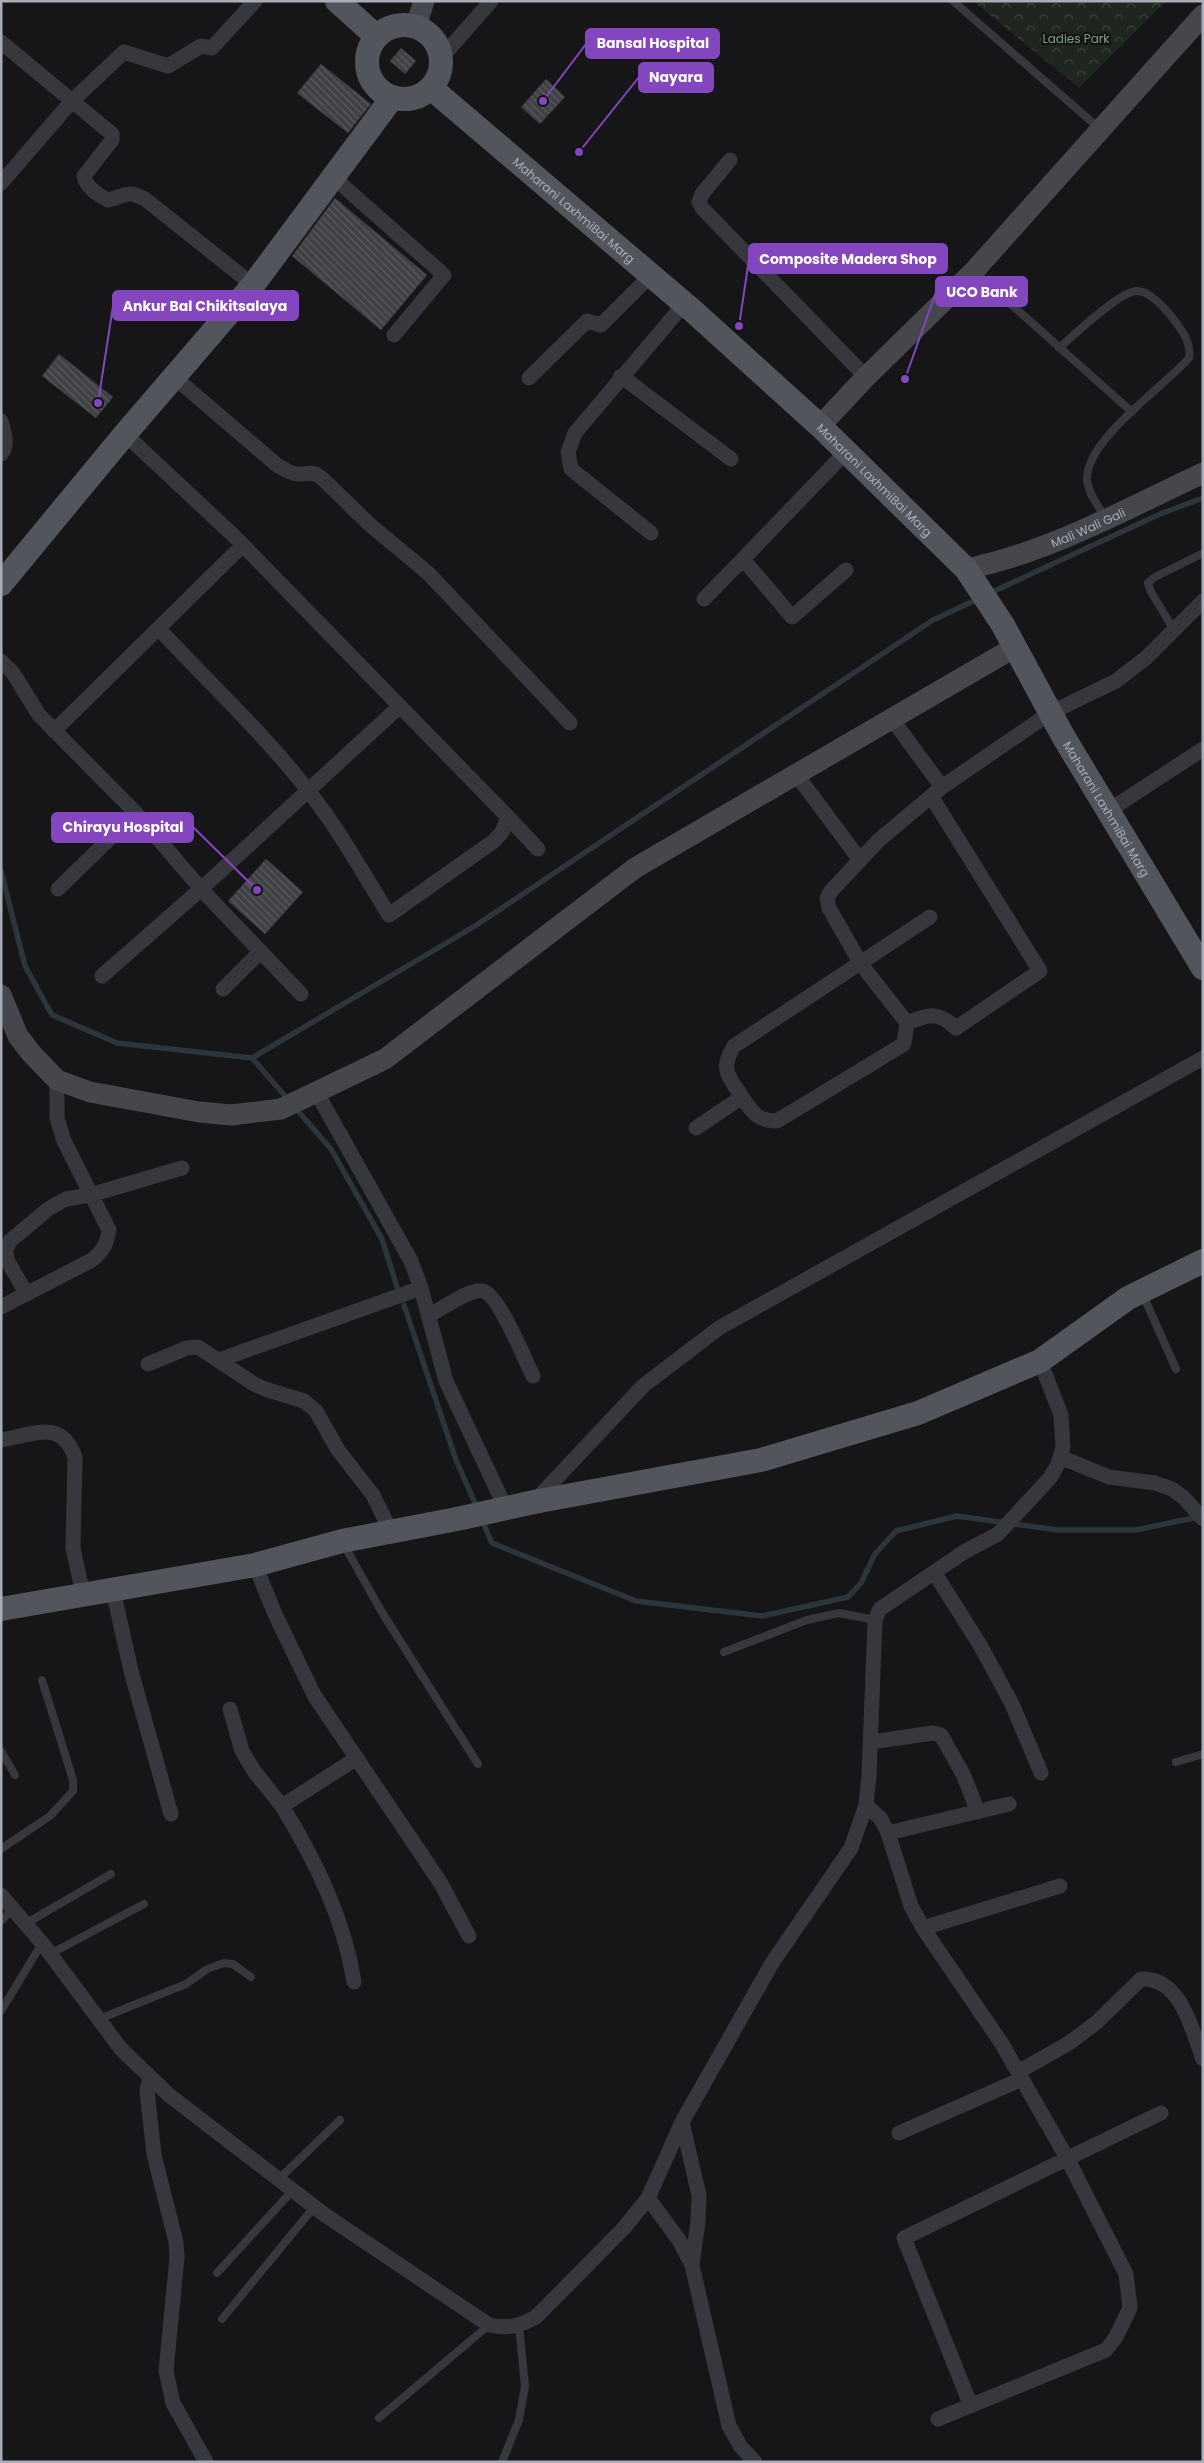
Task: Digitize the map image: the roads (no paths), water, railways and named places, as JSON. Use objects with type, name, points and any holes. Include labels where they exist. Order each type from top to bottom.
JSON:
[{"type":"main road","points":[[337,1],[376,36]]},
{"type":"main road","points":[[394,25],[416,26],[433,39],[441,58],[441,69],[431,88],[413,98],[392,98],[374,86],[366,66],[370,45],[376,36],[394,25]]},
{"type":"main road","name":"Maharani LaxhmiBai Marg","points":[[431,88],[651,275],[820,426],[972,576],[1016,647],[1050,713],[1203,968]]},
{"type":"main road","points":[[1,584],[173,376],[253,285],[392,98]]},
{"type":"main road","points":[[1,1609],[255,1565],[342,1541],[456,1520],[534,1502],[761,1460],[918,1413],[1040,1361],[1128,1298],[1203,1261]]},
{"type":"street","points":[[1,183],[72,101],[124,52],[168,66],[201,46],[212,48],[255,1]]},
{"type":"street","points":[[416,26],[424,1]]},
{"type":"street","points":[[441,58],[491,1]]},
{"type":"street","points":[[820,426],[866,377],[974,270],[1100,129],[1200,24]]},
{"type":"street","points":[[1,42],[112,134],[112,140],[84,176],[86,183],[100,197],[108,200],[126,192],[145,199],[253,285]]},
{"type":"street","points":[[730,160],[702,194],[699,202],[702,208],[866,377]]},
{"type":"street","points":[[333,177],[444,275],[394,335]]},
{"type":"street","points":[[529,378],[587,322],[601,325],[651,275]]},
{"type":"street","points":[[651,533],[570,469],[568,452],[575,433],[621,376],[684,304]]},
{"type":"street","points":[[173,376],[277,465],[290,472],[300,474],[308,471],[317,474],[324,480],[369,524],[428,573],[570,723]]},
{"type":"street","points":[[621,376],[731,459]]},
{"type":"street","points":[[1,421],[6,439],[5,450],[1,454]]},
{"type":"street","points":[[125,434],[243,545],[538,850]]},
{"type":"street","points":[[704,599],[846,452]]},
{"type":"street","name":"Mali Wali Gali","points":[[972,576],[1003,561],[1037,550],[1203,473]]},
{"type":"street","points":[[54,731],[243,545]]},
{"type":"street","points":[[743,559],[792,617],[846,570]]},
{"type":"street","points":[[930,917],[861,964],[734,1046],[726,1058],[725,1069],[752,1113],[764,1121],[777,1121],[904,1044],[907,1023],[861,964],[829,908],[827,898],[831,891],[879,840],[936,792],[1050,713],[1116,681],[1147,656],[1203,601]]},
{"type":"street","points":[[159,629],[308,791],[347,844],[389,915],[494,841],[502,832],[508,817]]},
{"type":"street","points":[[1,995],[18,1036],[30,1053],[57,1080],[90,1092],[199,1112],[231,1116],[281,1109],[310,1097],[386,1058],[635,868],[1016,647]]},
{"type":"street","points":[[1,661],[22,686],[32,706],[54,731],[136,813],[201,888],[301,994]]},
{"type":"street","points":[[102,976],[400,707]]},
{"type":"street","points":[[892,719],[1040,971],[956,1028],[947,1020],[931,1014],[907,1023]]},
{"type":"street","points":[[1108,811],[1203,749]]},
{"type":"street","points":[[796,774],[860,860]]},
{"type":"street","points":[[58,889],[136,813]]},
{"type":"street","points":[[223,989],[260,952]]},
{"type":"street","points":[[534,1502],[643,1386],[719,1328],[1203,1058]]},
{"type":"street","points":[[1,1307],[92,1260],[101,1252],[108,1241],[109,1230],[64,1140],[57,1118],[57,1080]]},
{"type":"street","points":[[310,1097],[411,1261],[421,1288],[446,1381],[500,1510]]},
{"type":"street","points":[[696,1128],[742,1097]]},
{"type":"street","points":[[26,1293],[8,1260],[6,1250],[10,1241],[48,1209],[66,1199],[90,1195],[182,1168]]},
{"type":"street","points":[[219,1360],[421,1288]]},
{"type":"street","points":[[428,1316],[472,1292],[482,1291],[490,1294],[533,1376]]},
{"type":"street","points":[[148,1364],[192,1347],[198,1347],[260,1386],[304,1401],[316,1411],[338,1450],[373,1495],[391,1532]]},
{"type":"street","points":[[1,1895],[46,1948],[121,2048],[169,2095],[315,2206],[489,2325],[500,2328],[519,2326],[543,2310],[624,2228],[648,2198],[682,2122],[772,1963],[851,1848],[866,1805],[875,1620],[880,1609],[972,1546],[991,1539],[1050,1478],[1063,1447],[1060,1415],[1040,1361]]},
{"type":"street","points":[[1,1440],[49,1431],[57,1433],[71,1446],[75,1457],[73,1548],[83,1594]]},
{"type":"street","points":[[1060,1457],[1108,1477],[1155,1483],[1163,1486],[1184,1498],[1199,1514]]},
{"type":"street","points":[[255,1565],[274,1614],[314,1695],[440,1882],[469,1936]]},
{"type":"street","points":[[934,1572],[980,1645],[1012,1704],[1040,1773]]},
{"type":"street","points":[[113,1590],[131,1671],[171,1814]]},
{"type":"street","points":[[230,1709],[242,1751],[254,1771],[282,1806],[305,1844],[327,1888],[351,1964],[354,1982]]},
{"type":"street","points":[[870,1742],[933,1733],[940,1735],[963,1774],[978,1812]]},
{"type":"street","points":[[282,1806],[357,1758]]},
{"type":"street","points":[[888,1833],[1009,1804]]},
{"type":"street","points":[[866,1805],[881,1820],[888,1833],[911,1906],[923,1928],[1002,2044],[1067,2158],[1126,2274],[1130,2308],[1116,2338],[1106,2350],[938,2419]]},
{"type":"street","points":[[923,1928],[1060,1886]]},
{"type":"street","points":[[899,2133],[1020,2076],[1097,2022],[1141,1979],[1151,1979],[1165,1987],[1183,2004],[1203,2059]]},
{"type":"street","points":[[150,2077],[147,2090],[154,2155],[176,2242],[177,2257],[166,2371],[173,2403],[206,2462]]},
{"type":"street","points":[[971,2406],[904,2238],[1161,2113]]},
{"type":"street","points":[[682,2122],[699,2195],[692,2265]]},
{"type":"street","points":[[648,2198],[678,2240],[692,2265],[729,2426],[741,2447],[754,2462]]},
{"type":"lane","points":[[953,1],[1100,129]]},
{"type":"lane","points":[[974,270],[1132,412]]},
{"type":"lane","points":[[1059,348],[1102,311],[1128,293],[1136,291],[1146,293],[1168,312],[1186,337],[1190,347],[1189,358],[1104,440],[1089,463],[1087,480],[1090,490],[1105,518]]},
{"type":"lane","points":[[1174,630],[1151,592],[1148,583],[1155,577],[1203,553]]},
{"type":"lane","points":[[1142,1292],[1176,1368]]},
{"type":"lane","points":[[342,1541],[383,1614],[478,1764]]},
{"type":"lane","points":[[724,1652],[791,1626],[839,1613],[875,1620]]},
{"type":"lane","points":[[1,1849],[50,1816],[73,1791],[73,1780],[42,1680]]},
{"type":"lane","points":[[1,1751],[14,1776]]},
{"type":"lane","points":[[1176,1762],[1203,1754]]},
{"type":"lane","points":[[25,1924],[111,1874]]},
{"type":"lane","points":[[1,2011],[46,1948],[144,1904]]},
{"type":"lane","points":[[1,1921],[13,1909]]},
{"type":"lane","points":[[99,2020],[186,1984],[207,1969],[224,1963],[233,1964],[251,1977]]},
{"type":"lane","points":[[279,2179],[340,2120]]},
{"type":"lane","points":[[217,2273],[293,2190]]},
{"type":"lane","points":[[222,2319],[315,2206]]},
{"type":"lane","points":[[379,2418],[489,2325]]},
{"type":"lane","points":[[502,2462],[519,2420],[525,2386],[519,2326]]},
{"type":"waterway","points":[[988,594],[1160,514],[1203,498]]},
{"type":"waterway","points":[[1,871],[25,966],[52,1015],[117,1043],[252,1058],[475,926],[933,620],[980,598]]},
{"type":"waterway","points":[[252,1058],[331,1149],[382,1239],[397,1287]]},
{"type":"waterway","points":[[404,1305],[456,1460],[478,1510]]},
{"type":"waterway","points":[[481,1518],[492,1543],[636,1601],[762,1616],[848,1597],[861,1583],[875,1554],[896,1531],[957,1516],[1058,1530],[1136,1530],[1198,1517]]},
{"type":"place","name":"Bansal Hospital","points":[[543,101]]},
{"type":"place","name":"Nayara","points":[[579,152]]},
{"type":"place","name":"Composite Madera Shop","points":[[739,326]]},
{"type":"place","name":"UCO Bank","points":[[905,379]]},
{"type":"place","name":"Ankur Bal Chikitsalaya","points":[[98,403]]},
{"type":"place","name":"Chirayu Hospital","points":[[257,890]]},
{"type":"park label","name":"Ladies Park","points":[[1076,38]]}]
